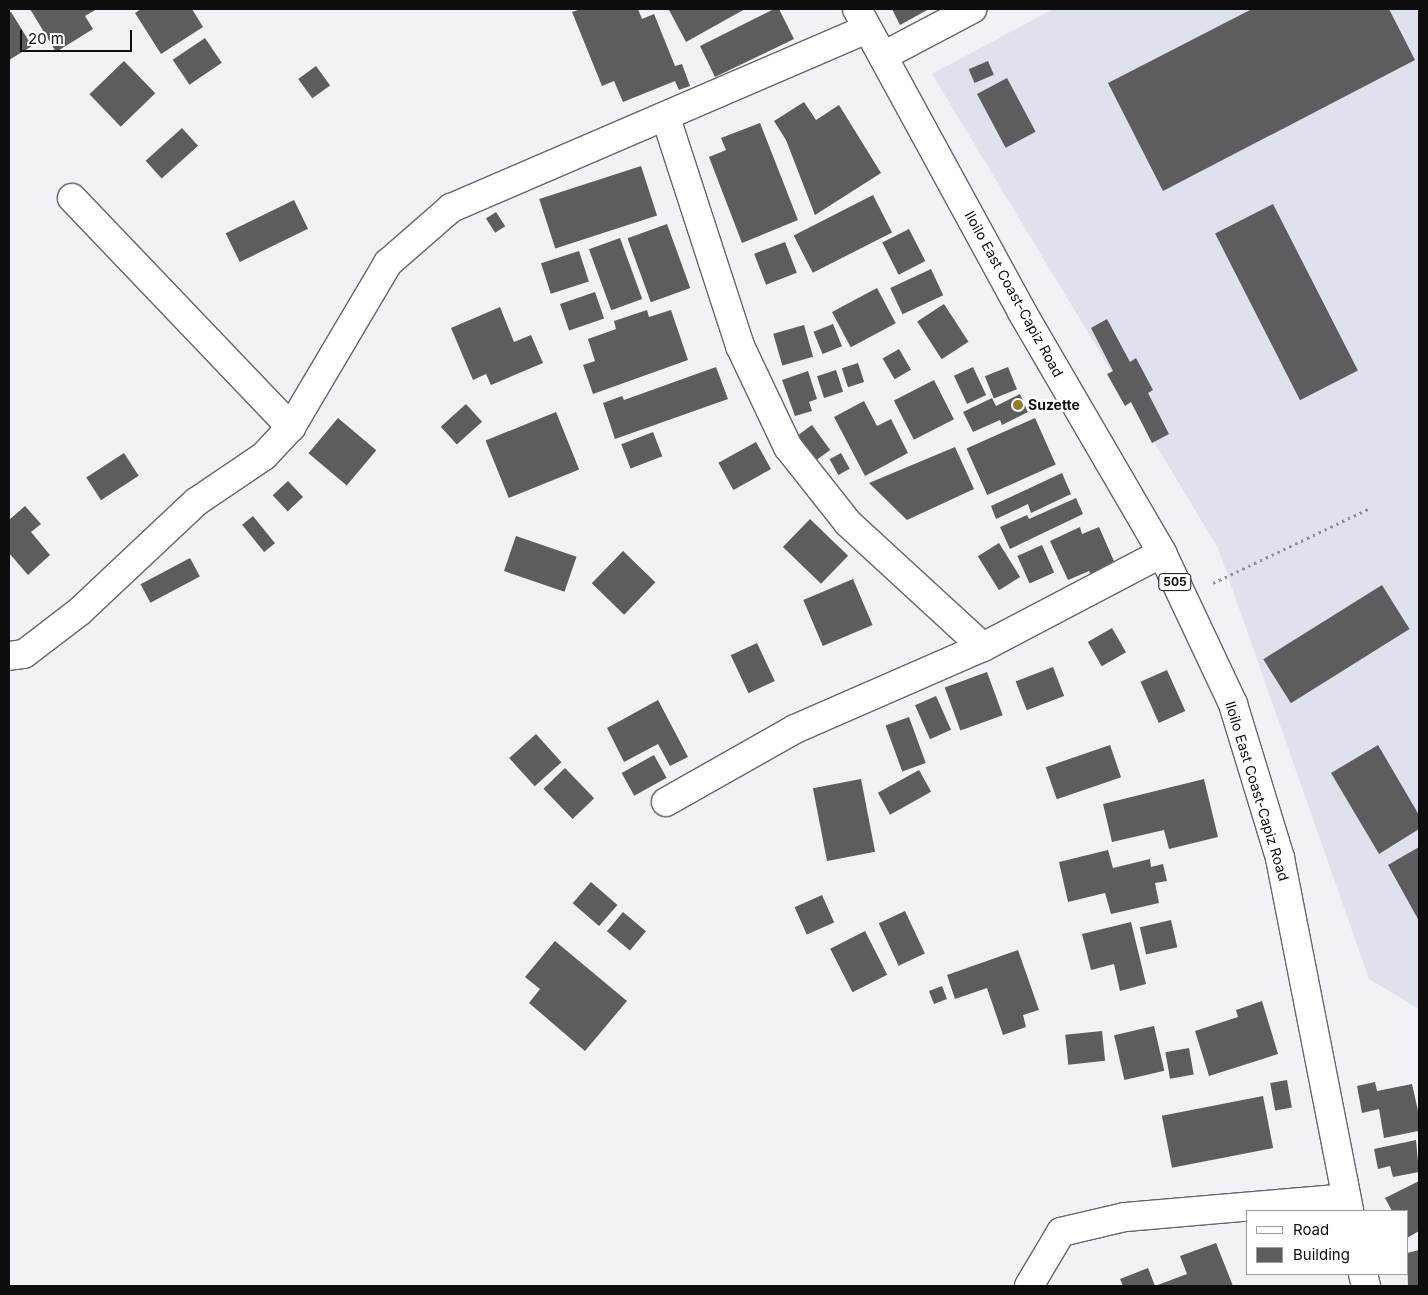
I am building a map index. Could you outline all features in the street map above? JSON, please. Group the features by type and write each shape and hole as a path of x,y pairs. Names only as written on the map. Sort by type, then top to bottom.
{"street":[{"path":"883,56 972,9"},
{"path":"9,656 24,654 80,611 196,502 264,456 291,427 388,263 451,208 666,118 862,19"},
{"name":"Iloilo East Coast-Capiz Road","path":"862,19 1022,312 1162,553 1233,704 1280,858 1347,1204"},
{"path":"666,118 740,346 788,447 848,523 983,647"},
{"path":"72,198 291,427"},
{"path":"666,802 795,729 983,647 1162,553"},
{"path":"1029,1286 1061,1232 1125,1217 1347,1204"}],"path":[{"path":"1182,597 1368,509"}],"shaded area":[{"path":"1053,9 1419,9 1419,1009 1369,979 1218,548 932,74"}],"building":[{"path":"30,9 97,9 85,16 93,29 56,52"},
{"path":"141,9 192,9 203,27 161,54 135,13"},
{"path":"581,9 638,9 642,19 654,14 675,66 682,64 690,86 679,90 675,81 623,102 614,81 602,86 572,12"},
{"path":"745,9 686,42 669,10"},
{"path":"774,9 779,9 794,39 715,77 700,46"},
{"path":"892,9 929,9 900,25"},
{"path":"1252,9 1389,9 1415,60 1163,191 1108,83"},
{"path":"11,12 32,46 9,60 9,13"},
{"path":"205,38 222,63 189,85 173,60"},
{"path":"124,61 155,93 121,127 89,94"},
{"path":"988,61 994,75 975,83 969,69"},
{"path":"316,66 330,85 312,98 298,79"},
{"path":"1007,78 1036,132 1006,148 977,94"},
{"path":"804,102 816,120 839,105 881,173 815,215 786,140 774,121"},
{"path":"760,123 798,220 742,243 709,157 726,150 721,138"},
{"path":"182,128 198,146 162,179 146,161"},
{"path":"641,166 657,215 555,249 539,199"},
{"path":"873,195 892,232 813,273 794,235"},
{"path":"294,200 308,229 240,262 226,233"},
{"path":"1273,204 1358,371 1300,400 1215,234"},
{"path":"496,212 505,226 495,233 486,219"},
{"path":"667,224 690,288 651,302 628,238"},
{"path":"909,229 925,261 899,275 882,243"},
{"path":"620,238 642,299 611,310 589,249"},
{"path":"785,242 797,273 766,285 754,254"},
{"path":"579,251 589,281 551,294 541,263"},
{"path":"931,269 943,295 902,314 890,288"},
{"path":"877,288 896,323 851,347 832,312"},
{"path":"595,292 604,318 569,331 560,304"},
{"path":"944,304 969,342 942,359 917,321"},
{"path":"500,307 514,342 531,335 543,363 491,385 486,374 473,380 451,328"},
{"path":"647,310 649,317 671,310 688,360 593,394 583,365 595,361 588,339 616,329 614,321"},
{"path":"1107,319 1130,362 1136,358 1153,390 1148,393 1169,434 1152,443 1131,402 1125,406 1107,374 1113,371 1091,328"},
{"path":"833,324 842,346 823,354 814,332"},
{"path":"804,325 813,357 782,366 773,334"},
{"path":"899,349 911,370 895,379 883,358"},
{"path":"858,363 864,382 848,387 842,368"},
{"path":"716,367 728,399 615,439 603,403 622,396 624,400"},
{"path":"973,367 986,395 967,404 954,376"},
{"path":"1008,367 1017,389 994,399 985,376"},
{"path":"836,370 843,392 824,398 817,376"},
{"path":"808,371 817,399 809,402 812,411 795,416 782,380"},
{"path":"934,380 954,419 914,440 894,400"},
{"path":"1020,394 1028,412 1002,425 1000,420 973,432 963,412 992,398 996,406"},
{"path":"864,401 877,426 891,419 908,453 865,476 834,417"},
{"path":"466,404 482,422 457,445 441,427"},
{"path":"556,412 579,469 509,498 486,440"},
{"path":"338,418 376,450 347,485 308,453"},
{"path":"1035,418 1056,465 987,495 966,449"},
{"path":"812,425 830,450 814,462 796,437"},
{"path":"653,432 662,456 631,468 621,444"},
{"path":"756,442 771,469 733,490 718,463"},
{"path":"955,447 974,489 907,520 869,483"},
{"path":"124,453 139,476 101,500 86,478"},
{"path":"841,453 850,469 838,475 830,459"},
{"path":"1062,473 1071,494 1031,513 1028,504 996,519 991,506"},
{"path":"288,481 303,497 288,511 273,495"},
{"path":"1076,498 1083,514 1010,549 1000,527 1027,515 1029,519"},
{"path":"25,506 41,524 31,532 50,555 28,575 9,553 9,520"},
{"path":"253,516 275,543 264,552 242,525"},
{"path":"810,519 848,556 821,584 783,547"},
{"path":"1080,527 1082,534 1099,527 1117,568 1093,580 1089,571 1068,580 1050,541"},
{"path":"516,536 577,557 564,592 504,571"},
{"path":"999,543 1020,577 999,590 978,556"},
{"path":"1042,545 1054,572 1030,583 1017,556"},
{"path":"623,551 655,582 624,615 592,583"},
{"path":"190,558 200,577 150,603 141,584"},
{"path":"853,579 873,625 823,646 803,600"},
{"path":"1382,585 1410,629 1291,703 1263,659"},
{"path":"1112,628 1126,652 1102,666 1088,642"},
{"path":"757,643 775,681 748,693 731,655"},
{"path":"1053,667 1064,696 1027,710 1016,681"},
{"path":"1167,670 1185,711 1159,723 1141,682"},
{"path":"987,672 1003,715 960,731 945,687"},
{"path":"936,696 951,730 930,739 915,705"},
{"path":"658,700 688,757 670,766 658,744 624,762 607,728"},
{"path":"909,717 926,763 902,772 886,726"},
{"path":"536,734 561,762 535,786 509,758"},
{"path":"1110,745 1121,777 1057,799 1046,767"},
{"path":"1378,745 1419,815 1419,829 1379,854 1331,773"},
{"path":"654,755 667,778 634,796 622,773"},
{"path":"565,768 594,798 573,819 543,789"},
{"path":"919,770 931,792 890,815 878,793"},
{"path":"861,779 875,852 827,861 813,788"},
{"path":"1204,779 1218,837 1169,849 1164,830 1112,842 1103,804"},
{"path":"1419,847 1419,921 1388,865"},
{"path":"1108,850 1113,868 1150,859 1151,867 1163,864 1167,881 1155,883 1159,903 1111,914 1105,893 1068,902 1059,862"},
{"path":"591,882 617,905 599,926 573,903"},
{"path":"822,895 834,922 807,935 795,907"},
{"path":"905,911 925,954 899,966 879,923"},
{"path":"623,912 646,931 630,950 607,931"},
{"path":"1171,920 1177,947 1146,954 1140,927"},
{"path":"1131,922 1146,984 1120,991 1114,964 1091,970 1082,934"},
{"path":"865,931 887,975 852,992 830,949"},
{"path":"555,941 627,1001 585,1051 529,1003 540,989 525,977"},
{"path":"1018,950 1039,1010 1023,1015 1026,1027 1003,1035 987,988 955,999 947,975"},
{"path":"942,986 947,999 934,1004 929,991"},
{"path":"1262,1001 1278,1054 1209,1076 1195,1031 1238,1017 1236,1010"},
{"path":"1154,1026 1164,1071 1124,1080 1114,1035"},
{"path":"1102,1031 1105,1061 1068,1065 1065,1035"},
{"path":"1189,1048 1194,1075 1170,1079 1165,1052"},
{"path":"1287,1080 1292,1108 1275,1111 1270,1083"},
{"path":"1375,1082 1377,1091 1412,1084 1419,1115 1419,1135 1418,1131 1384,1138 1379,1109 1362,1113 1357,1086"},
{"path":"1263,1096 1273,1148 1172,1168 1162,1116"},
{"path":"1416,1140 1419,1172 1393,1177 1390,1166 1378,1169 1374,1149"},
{"path":"1419,1181 1419,1231 1408,1237 1408,1210 1391,1210 1385,1198"},
{"path":"1216,1243 1233,1286 1155,1286 1187,1274 1180,1256"},
{"path":"1419,1250 1419,1286 1408,1286 1408,1253"},
{"path":"1148,1268 1155,1286 1123,1286 1120,1279"}],"place":[{"name":"Suzette","path":"1018,405"}]}
